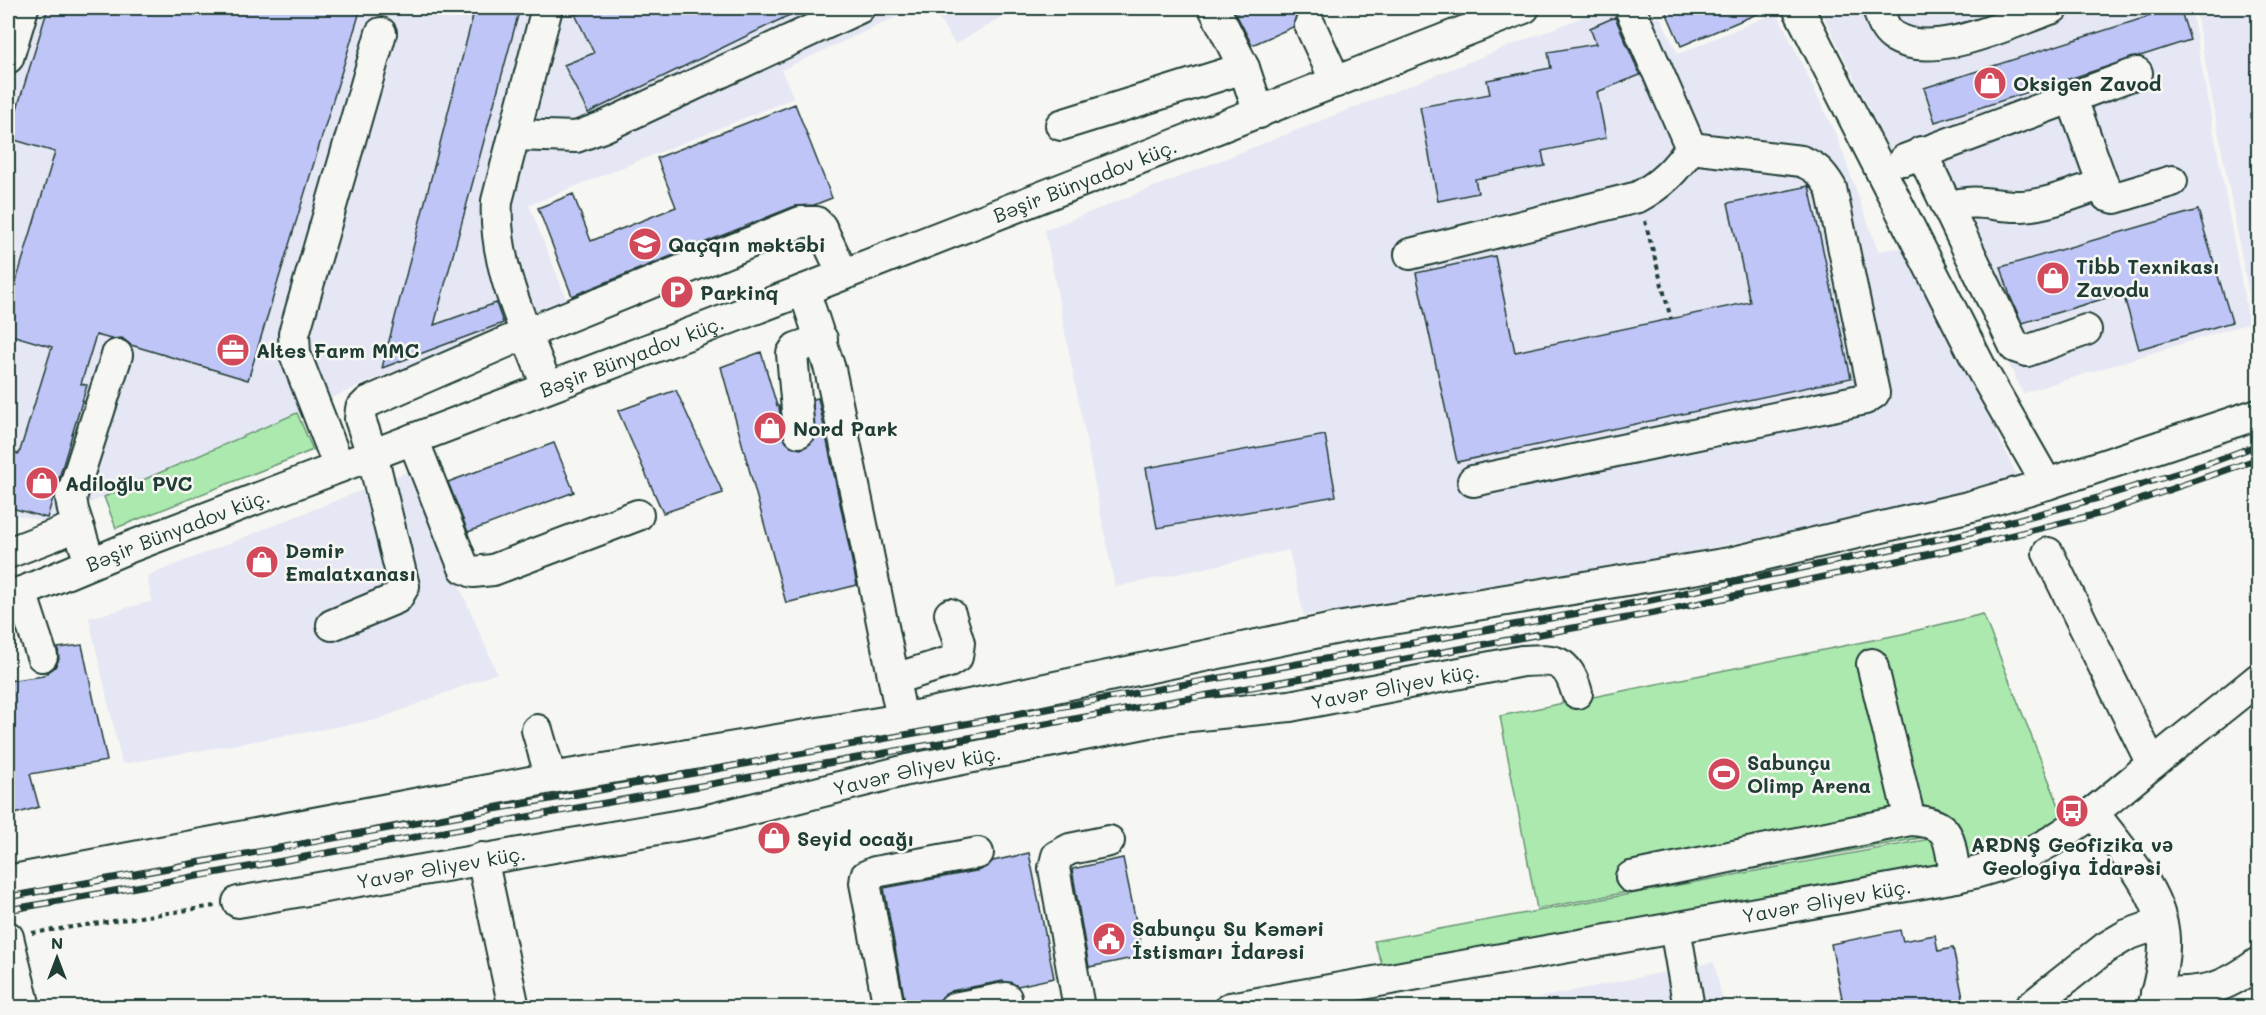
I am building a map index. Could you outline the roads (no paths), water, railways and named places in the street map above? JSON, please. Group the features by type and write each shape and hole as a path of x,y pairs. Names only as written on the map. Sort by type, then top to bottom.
{"street":[{"path":"8,58 23,8"},
{"path":"547,8 497,201 495,227 500,259 547,387"},
{"path":"514,135 576,137 603,128 859,8"},
{"path":"1214,8 1244,68 1259,113"},
{"path":"1630,8 1691,148"},
{"path":"1798,8 1982,370 2047,484"},
{"path":"1878,8 1883,25 1892,35 1929,45 1952,42 2053,8"},
{"name":"Bəşir Bünyadov küç.","path":"14,595 90,563 1259,113 1514,9"},
{"path":"1310,25 1336,82"},
{"path":"339,467 295,354 294,334 381,33"},
{"path":"1061,125 1244,68"},
{"path":"1882,170 1921,152 2072,99 2138,73"},
{"path":"2072,99 2110,199 2172,181"},
{"path":"1410,254 1638,197 1658,187 1672,174 1691,148"},
{"path":"1473,481 1865,399 1874,393 1831,188 1823,174 1815,167 1800,161 1691,148"},
{"path":"1921,152 2015,347 2027,351 2086,330"},
{"path":"1948,207 1976,201 2019,207 2034,205 2103,184"},
{"path":"332,626 397,598 404,586 372,454 360,419 361,409 368,402 527,333 810,220 821,227 843,274"},
{"path":"804,290 822,339 902,718"},
{"path":"799,432 792,354 796,348 822,339"},
{"path":"90,563 71,498 117,355"},
{"path":"8,881 552,778 902,718 1343,627 1729,563 1972,506 2047,484 2259,414"},
{"path":"413,439 464,568 472,572 493,570 638,515"},
{"path":"8,553 78,526"},
{"path":"2048,553 2152,764"},
{"path":"14,595 42,656"},
{"path":"894,679 949,663 957,657 959,643 950,614"},
{"name":"Yavər Əliyev küç.","path":"238,902 704,821 907,770 1170,718 1290,706 1522,661 1549,660 1561,664 1572,674 1577,693"},
{"path":"1872,664 1910,820"},
{"name":"Yavər Əliyev küç.","path":"1230,1008 1956,877 2007,864 2041,849 2093,812 2259,679"},
{"path":"537,730 552,778"},
{"path":"2093,812 2142,881 2155,904 2164,940 2155,1000 2205,992 2234,982 2259,963"},
{"path":"1631,877 1910,820 1929,822 1940,826 1945,832 1956,877"},
{"path":"1079,1008 1054,868 1057,856 1070,849 1109,841"},
{"path":"890,1008 865,884 866,876 875,872 978,853"},
{"path":"482,858 514,1008"},
{"path":"2029,1008 2105,948 2127,935 2161,923"},
{"path":"1675,928 1689,1008"},
{"path":"8,937 25,1008"},
{"path":"954,1008 1006,998"}],"railway":[{"path":"8,897 1651,600 1967,533 2098,498 2207,464 2258,445"},
{"path":"8,910 1654,613 1972,545 2102,513 2258,459"}],"place":[{"name":"Oksigen Zavod","path":"1990,83"},
{"name":"Qaçqın məktəbi","path":"645,244"},
{"name":"Tibb Texnikası Zavodu","path":"2053,278"},
{"name":"Parkinq","path":"677,292"},
{"name":"Altes Farm MMC","path":"233,350"},
{"name":"Nord Park","path":"770,428"},
{"name":"Adiloğlu PVC","path":"42,483"},
{"name":"Dəmir Emalatxanası","path":"262,562"},
{"name":"Sabunçu Olimp Arena","path":"1724,774"},
{"name":"ARDNŞ Geofizika vә Geologiya İdarәsi","path":"2072,811"},
{"name":"Seyid ocağı","path":"774,838"},
{"name":"Sabunçu Su Kəməri İstismarı İdarəsi","path":"1109,939"}]}
